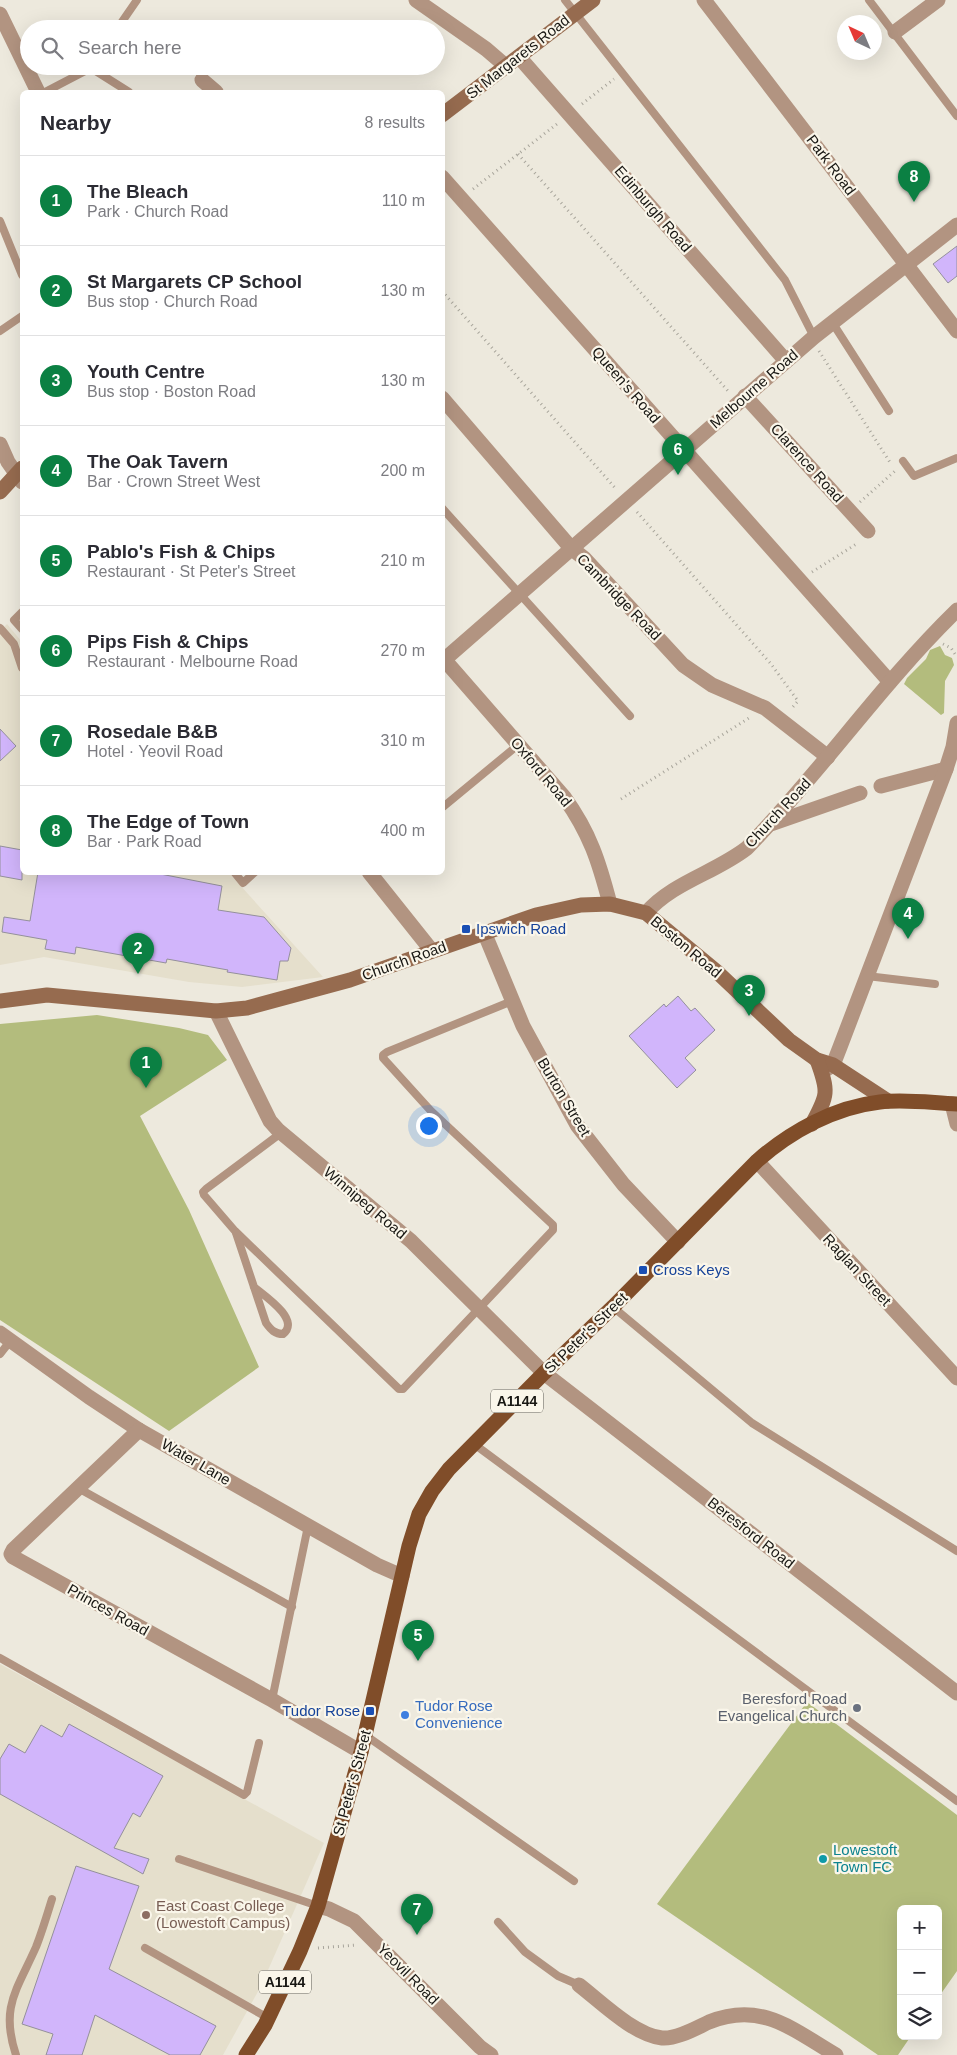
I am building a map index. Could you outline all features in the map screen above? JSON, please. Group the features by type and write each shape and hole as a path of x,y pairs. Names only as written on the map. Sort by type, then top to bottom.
{"main road":[{"name":"St Margarets Road","path":"445,113 593,0"},
{"path":"0,492 20,475"},
{"name":"Church Road","path":"0,1001 47,996 216,1011 247,1008 286,999 350,980 536,914 582,906 610,904 646,914"},
{"name":"Boston Road","path":"646,914 716,971 789,1040 824,1066 888,1101"},
{"path":"812,1124 824,1104 826,1095 824,1066"},
{"name":"St Peter's Street","path":"246,2055 268,2018 300,1951 318,1906 361,1752 409,1546 419,1514 438,1483 544,1373 775,1145 831,1114 888,1101 954,1104"}],"street":[{"path":"416,0 444,20"},
{"name":"Park Road","path":"704,0 957,331"},
{"path":"895,32 938,0"},
{"path":"0,14 20,55"},
{"path":"445,21 506,67"},
{"name":"Edinburgh Road","path":"519,57 786,361"},
{"path":"30,75 37,90"},
{"path":"202,80 214,90"},
{"name":"Queen's Road","path":"445,180 890,682"},
{"name":"Melbourne Road","path":"445,657 813,338 957,225"},
{"name":"Clarence Road","path":"742,399 868,531"},
{"name":"Cambridge Road","path":"445,401 571,548 585,559 683,665 712,684 764,708 828,758"},
{"path":"0,444 20,475"},
{"name":"Church Road","path":"646,914 669,892 731,860 747,848 828,758 925,640 957,610"},
{"name":"Oxford Road","path":"445,659 564,797 582,822 600,866 610,904"},
{"path":"824,1066 867,976 955,747 957,723"},
{"path":"881,786 946,769"},
{"path":"770,824 860,793"},
{"path":"371,875 432,951"},
{"name":"Burton Street","path":"484,932 523,1026 577,1125 624,1185 678,1242"},
{"name":"Winnipeg Road","path":"216,1011 270,1121 281,1133 411,1241 544,1373"},
{"path":"954,1104 957,1124"},
{"name":"Raglan Street","path":"757,1161 957,1378"},
{"name":"Water Lane","path":"5,1337 89,1397 140,1430 377,1565 402,1576"},
{"name":"Beresford Road","path":"544,1373 957,1693"},
{"name":"Princes Road","path":"6,1555 140,1430"},
{"name":"Princes Road","path":"6,1555 272,1700 361,1752"},
{"name":"Yeovil Road","path":"318,1906 354,1921 481,2052"},
{"path":"579,1985 637,2030 650,2035 664,2038 725,2016 751,2014 788,2027 836,2055"}],"lane":[{"path":"124,20 137,0"},
{"path":"565,0 784,280 813,338"},
{"path":"869,0 957,116"},
{"path":"49,90 77,75"},
{"path":"104,75 126,90"},
{"path":"0,221 20,270"},
{"path":"0,331 20,317"},
{"path":"832,322 889,411"},
{"path":"903,461 914,476 957,458"},
{"path":"445,511 630,716"},
{"path":"20,614 14,620 20,628"},
{"path":"0,628 14,644 20,662"},
{"path":"445,805 518,745"},
{"path":"236,875 243,883 252,875"},
{"path":"867,976 935,984"},
{"path":"281,1133 203,1192 204,1195 235,1231 399,1389 403,1389 553,1230 552,1225 431,1111 383,1056 387,1052 512,1001"},
{"path":"235,1231 254,1287 270,1329 276,1334 283,1334 288,1330 288,1319 276,1305 254,1287"},
{"path":"613,1307 752,1423 957,1551"},
{"path":"0,1354 5,1337"},
{"path":"474,1444 957,1801"},
{"path":"78,1488 292,1607"},
{"path":"272,1700 308,1526"},
{"path":"0,1658 244,1795 247,1792 259,1743"},
{"path":"365,1735 574,1880"},
{"path":"179,1859 318,1906"},
{"path":"16,2055 8,2038 6,2009 36,1947 52,1899"},
{"path":"498,1922 525,1952 558,1976 579,1985"},
{"path":"145,1948 268,2018"}],"path":[{"path":"461,198 621,73"},
{"path":"518,154 742,399"},
{"path":"813,338 895,471 850,510"},
{"path":"799,580 862,540 868,531"},
{"path":"621,799 764,708"},
{"path":"300,1951 312,1955 316,1948 360,1944 369,1936"}],"shaded area":[{"path":"7,624 20,640 20,875 231,875 323,977 242,987 189,982 44,957 0,965 0,631"},
{"name":"East Coast College (Lowestoft Campus)","path":"0,1664 324,1843 261,1986 223,2055 0,2055"}],"green space":[{"path":"940,646 945,655 952,658 954,665 945,681 944,713 941,715 904,684 907,678 926,659 930,650"},
{"path":"97,1015 179,1028 208,1035 227,1060 140,1116 189,1210 259,1367 169,1431 0,1320 0,1024"},
{"name":"Lowestoft Town FC","path":"807,1702 957,1815 957,1971 942,1992 942,1905 897,1905 897,2040 908,2040 898,2055 878,2055 657,1904"}],"building":[{"path":"957,246 957,276 948,283 933,264"},
{"path":"0,729 16,746 0,761"},
{"path":"0,846 20,850 20,875 22,875 22,880 0,876"},
{"path":"38,875 165,875 222,886 218,910 264,917 291,948 288,961 280,961 277,980 227,972 228,970 167,959 166,963 76,947 75,954 45,949 47,940 2,932 4,917 30,921"},
{"path":"678,996 691,1011 695,1008 715,1030 685,1058 696,1070 677,1088 629,1036 664,1004 666,1007"},
{"path":"69,1724 163,1776 140,1817 133,1813 114,1848 149,1859 143,1874 0,1794 0,1759 9,1744 25,1753 41,1725 62,1737"},
{"path":"76,1866 139,1886 109,1969 216,2026 200,2055 170,2055 95,2015 82,2055 46,2055 53,2034 22,2024"}],"place":[{"name":"The Edge of Town","path":"914,202"},
{"name":"Pips Fish & Chips","path":"678,475"},
{"name":"Ipswich Road","path":"466,929"},
{"name":"The Oak Tavern","path":"908,939"},
{"name":"St Margarets CP School","path":"138,974"},
{"name":"Youth Centre","path":"749,1016"},
{"name":"The Bleach","path":"146,1088"},
{"name":"Cross Keys","path":"643,1270"},
{"name":"Pablo's Fish & Chips","path":"418,1661"},
{"name":"Beresford Road Evangelical Church","path":"857,1708"},
{"name":"Tudor Rose","path":"370,1711"},
{"name":"Tudor Rose Convenience","path":"405,1715"},
{"name":"Lowestoft Town FC","path":"823,1859"},
{"name":"East Coast College (Lowestoft Campus)","path":"146,1915"},
{"name":"Rosedale B&B","path":"417,1935"}]}
